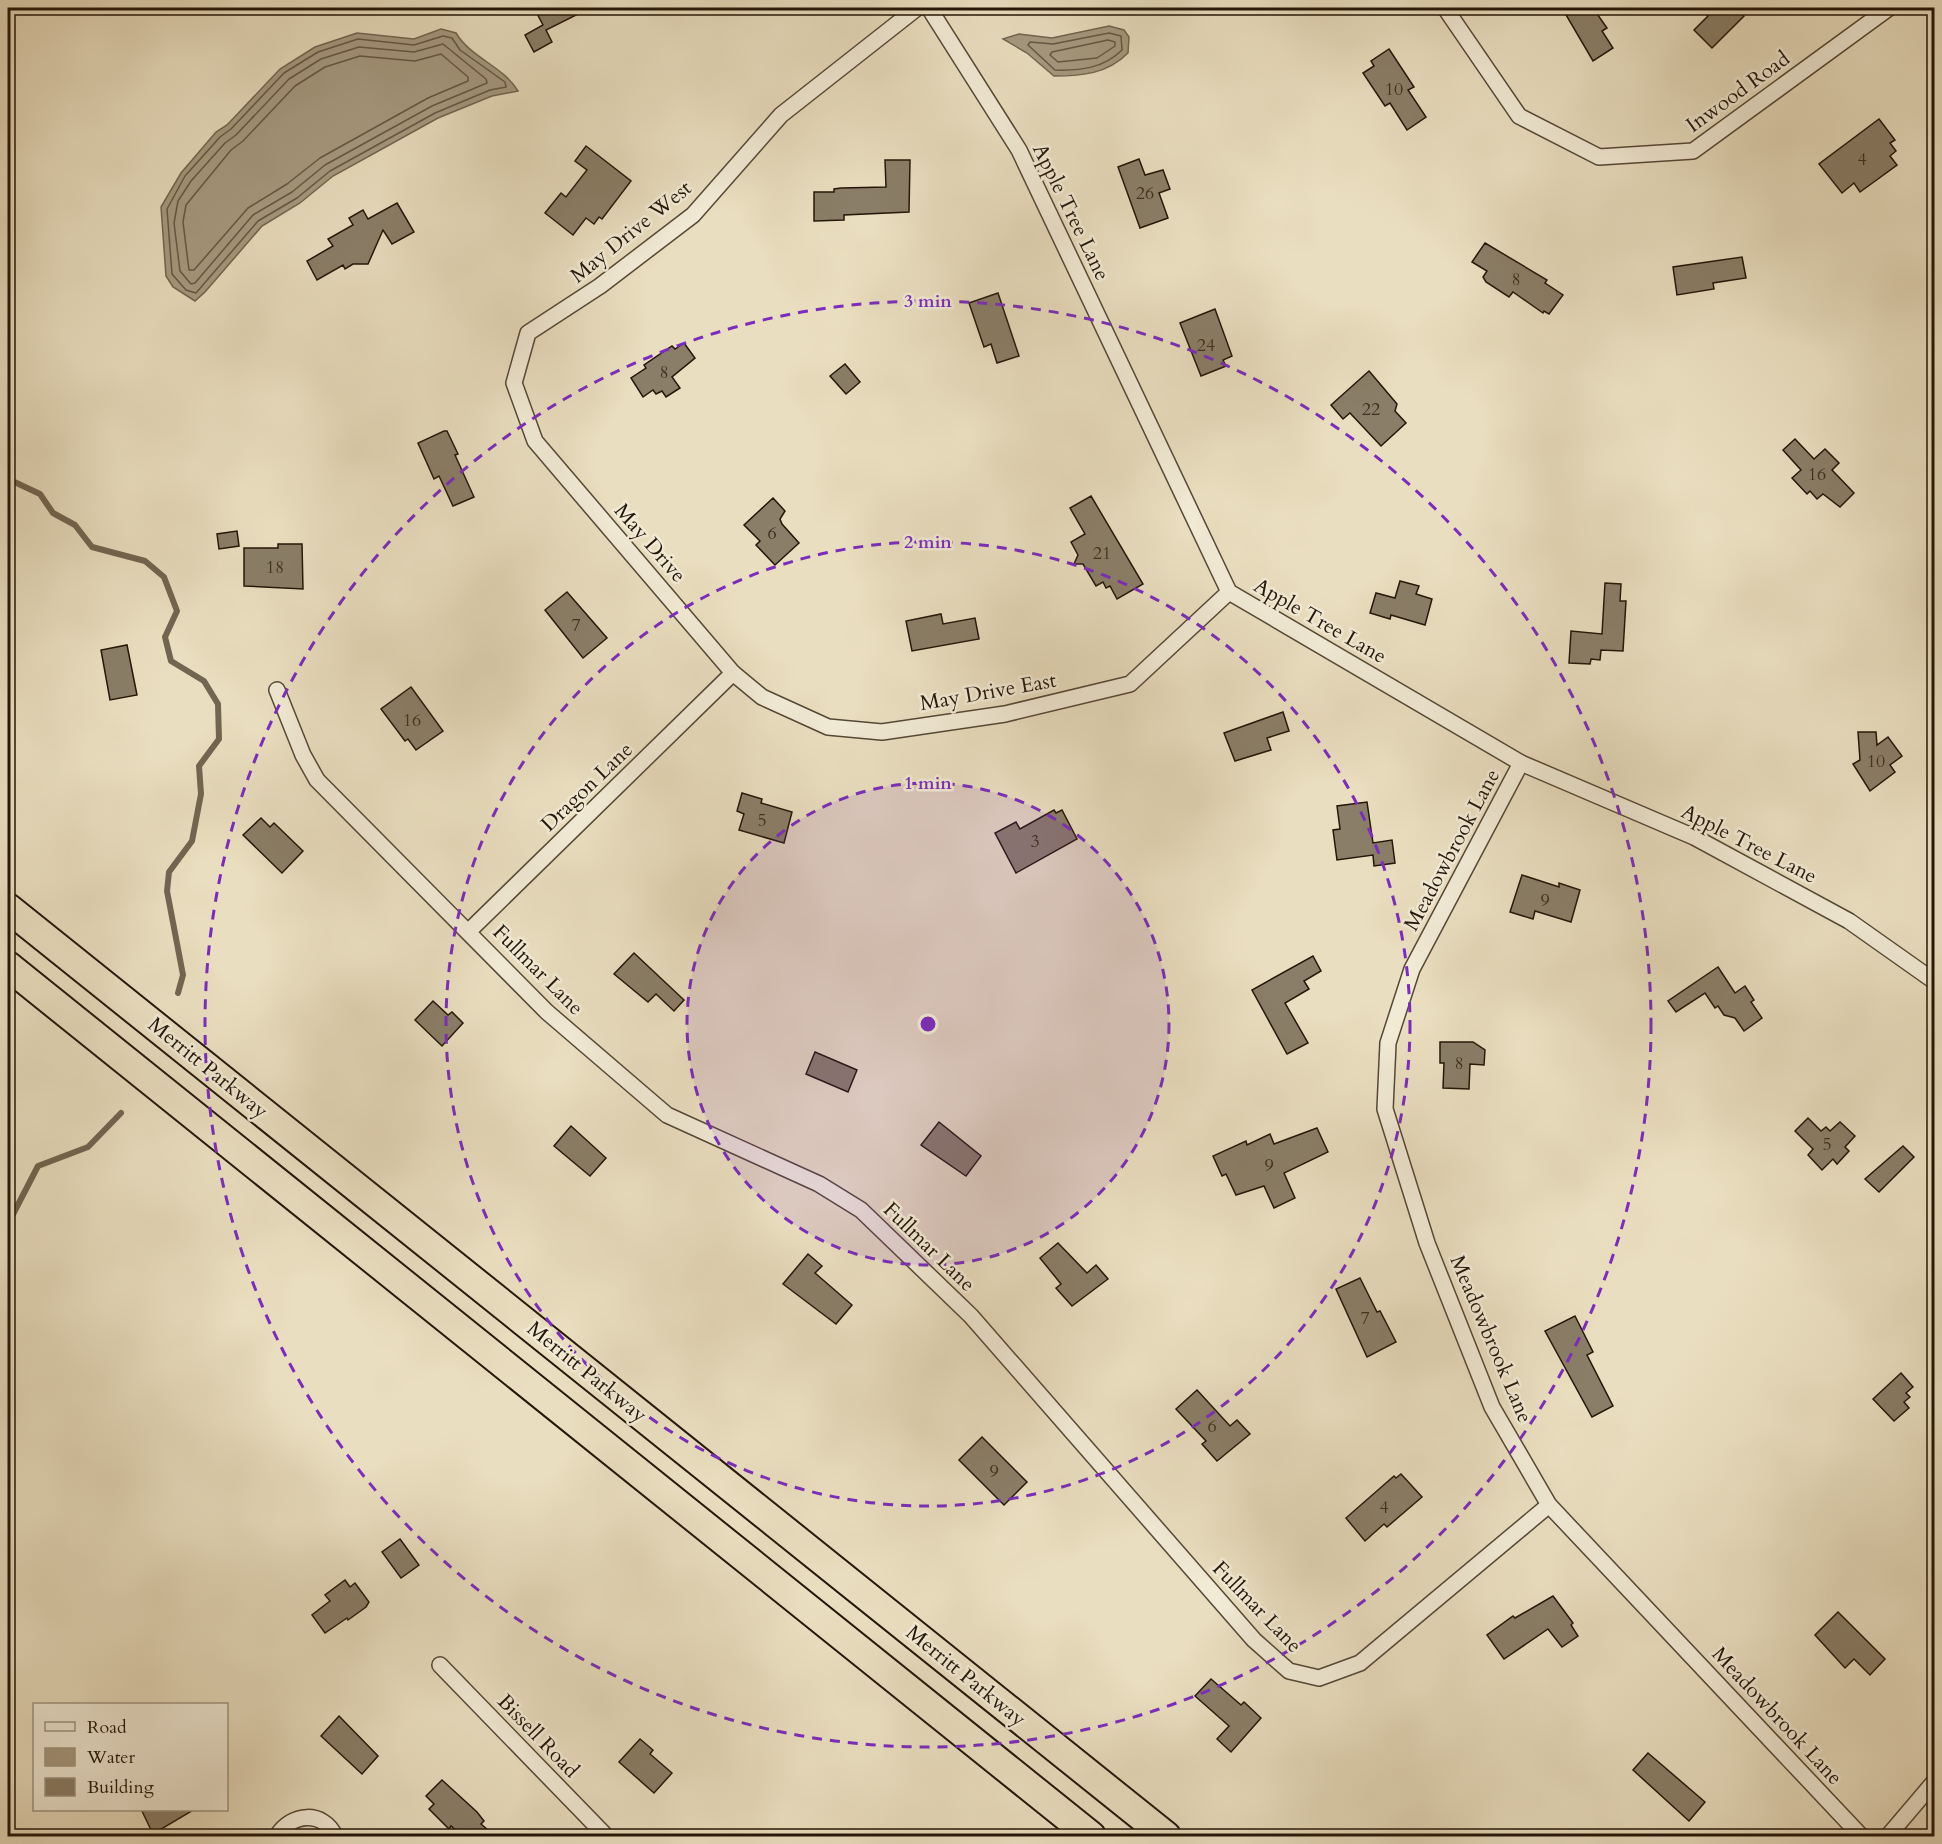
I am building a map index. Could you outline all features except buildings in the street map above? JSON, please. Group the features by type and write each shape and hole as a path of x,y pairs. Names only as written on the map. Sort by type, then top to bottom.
{"highway":[{"name":"Merritt Parkway","path":"8,908 1167,1836"},
{"path":"8,966 1091,1836"}],"street":[{"name":"May Drive West","path":"535,441 514,383 528,333 600,286 693,215 781,115 917,8"},
{"name":"Apple Tree Lane","path":"928,8 1019,150 1229,592 1521,763 1694,837 1849,921 1935,981"},
{"name":"Inwood Road","path":"1445,8 1519,116 1599,157 1693,151 1889,8"},
{"name":"May Drive","path":"535,441 733,673"},
{"name":"May Drive East","path":"733,673 762,698 828,727 882,732 1005,714 1130,684 1229,592"},
{"name":"Dragon Lane","path":"469,931 733,673"},
{"name":"Fullmar Lane","path":"277,690 303,755 317,780 547,1012 667,1115 819,1184 861,1210 971,1316 1254,1640 1288,1671 1319,1678 1360,1663 1549,1505"},
{"name":"Meadowbrook Lane","path":"1521,763 1412,969 1388,1043 1385,1109 1427,1243 1492,1407 1549,1505 1862,1836"},
{"name":"Bissell Road","path":"440,1665 606,1836"},
{"path":"1888,1836 1935,1782"},
{"path":"277,1836 289,1822 306,1817 322,1821 335,1836"}],"water":[{"path":"1109,26 1124,30 1129,37 1128,53 1103,70 1084,74 1054,76 1027,53 1003,39 1019,34 1052,38"},
{"path":"441,29 456,33 470,49 512,82 518,91 492,96 438,118 333,176 300,203 262,226 195,301 173,287 166,276 161,207 181,173 216,132 227,125 280,69 315,47 357,33 414,39"}],"waterway":[{"path":"8,479 40,494 53,513 75,525 92,547 145,561 164,577 177,611 165,637 171,661 204,681 218,704 219,739 199,766 201,794 192,841 169,872 167,891 183,975 178,993"},
{"path":"8,1224 38,1166 88,1147 121,1113"}]}
